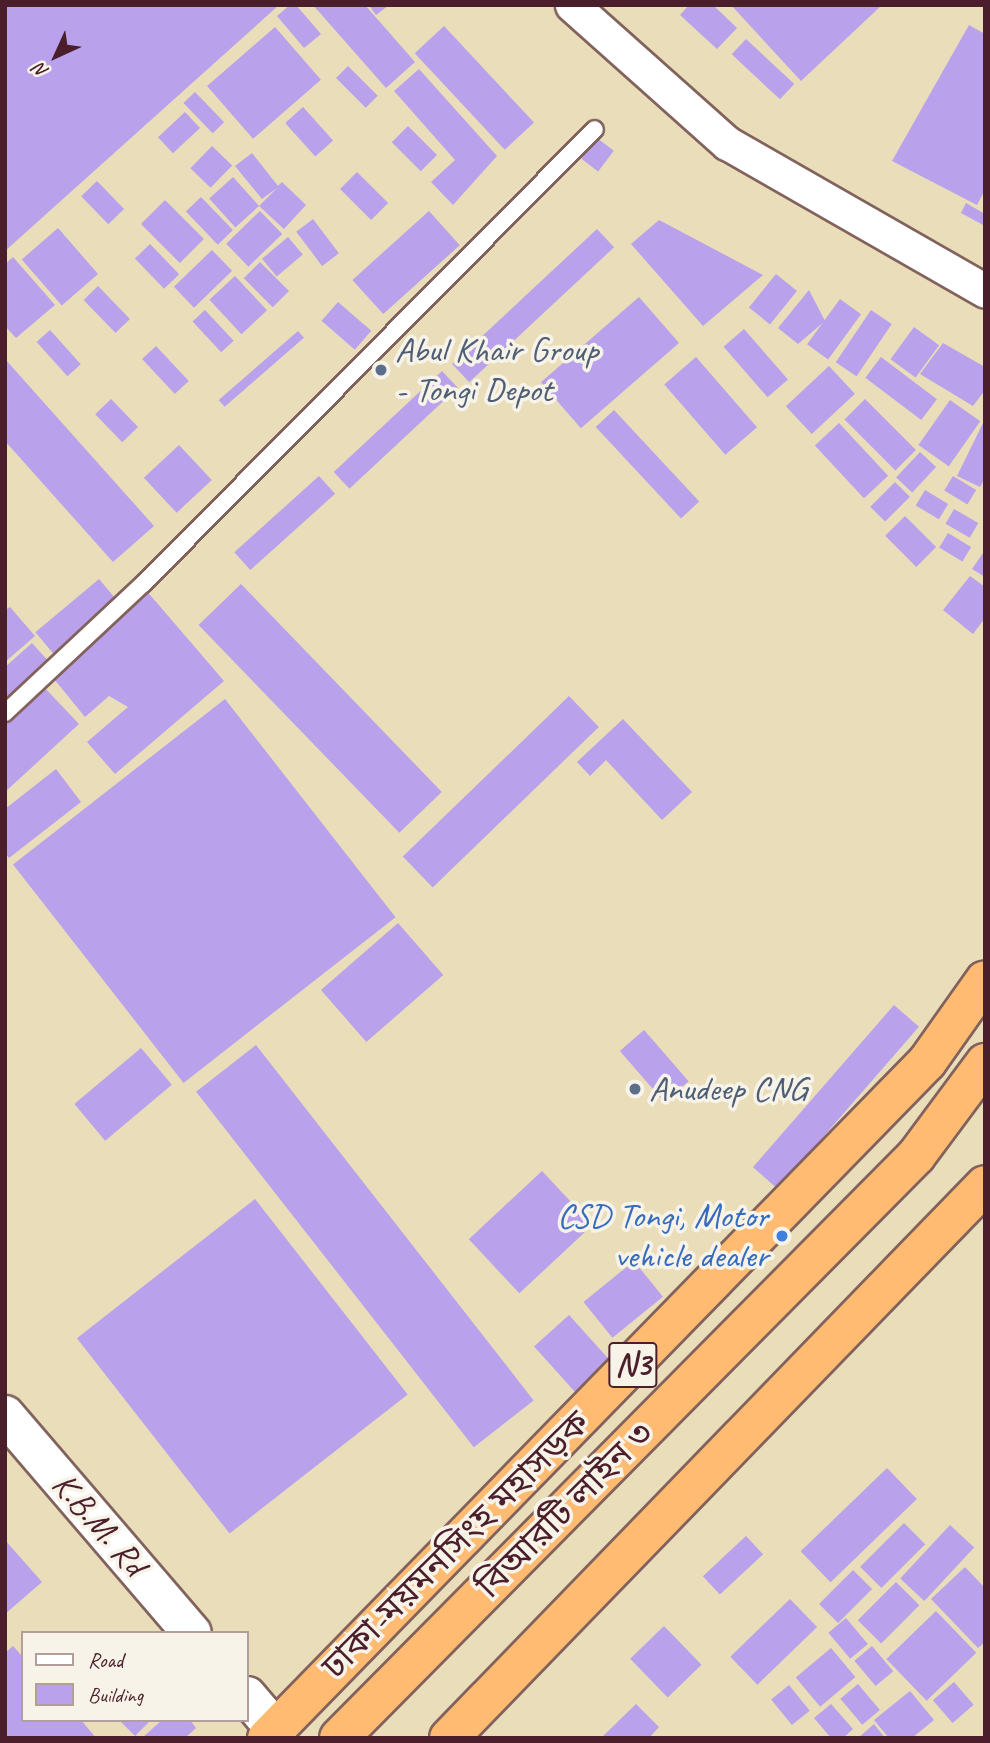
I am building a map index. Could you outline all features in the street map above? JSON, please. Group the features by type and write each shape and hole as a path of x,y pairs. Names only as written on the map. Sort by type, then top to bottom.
{"highway":[{"name":"ঢাকা-ময়মনসিংহ মহাসড়ক","path":"271,1733 927,1062 985,980"},
{"name":"বিআরটি লাইন ৩","path":"340,1738 916,1156 985,1063"},
{"path":"449,1738 985,1185"}],"street":[{"path":"572,5 727,143 985,291"},
{"name":"K.B.M. Rd","path":"5,1415 190,1631"},
{"path":"248,1698 271,1733"}],"lane":[{"path":"5,713 143,584 595,129"}],"building":[{"path":"5,5 279,5 5,251"},
{"path":"290,5 296,5 321,34 304,48 277,16"},
{"path":"313,5 365,5 415,62 386,88"},
{"path":"369,5 389,5 376,15"},
{"path":"689,5 713,5 737,28 717,49 680,15"},
{"path":"731,5 882,5 801,81"},
{"path":"969,25 985,34 985,190 977,205 892,161"},
{"path":"444,26 534,123 505,150 415,53"},
{"path":"275,27 321,80 253,139 207,86"},
{"path":"746,39 794,84 780,99 732,54"},
{"path":"348,66 378,96 366,108 336,78"},
{"path":"419,69 497,156 453,205 431,182 455,160 394,91"},
{"path":"195,92 224,122 213,133 183,103"},
{"path":"303,107 333,140 315,157 285,123"},
{"path":"185,112 200,128 173,153 158,137"},
{"path":"408,126 437,155 421,171 392,142"},
{"path":"597,138 614,151 598,171 581,159"},
{"path":"212,146 232,165 211,188 190,168"},
{"path":"252,153 278,186 282,182 306,205 284,229 259,206 277,188 262,199 235,166"},
{"path":"357,172 388,203 371,220 340,189"},
{"path":"233,177 259,206 235,227 209,198"},
{"path":"97,181 124,209 108,224 81,196"},
{"path":"201,197 233,230 218,245 186,212"},
{"path":"165,200 204,239 180,263 141,224"},
{"path":"966,203 985,214 985,226 961,213"},
{"path":"260,211 282,234 248,267 226,244"},
{"path":"429,211 460,245 383,314 352,280"},
{"path":"313,219 339,253 322,266 296,232"},
{"path":"659,220 763,275 703,326 631,244"},
{"path":"58,228 98,274 62,306 22,259"},
{"path":"597,229 614,247 469,382 452,364"},
{"path":"288,237 303,255 277,276 262,259"},
{"path":"150,244 179,274 164,289 135,259"},
{"path":"212,250 232,271 194,308 174,287"},
{"path":"13,257 55,305 16,338 5,326 5,264"},
{"path":"260,262 289,291 273,307 244,278"},
{"path":"776,274 797,291 770,324 749,307"},
{"path":"235,276 267,310 241,334 209,300"},
{"path":"98,286 130,319 116,333 84,300"},
{"path":"809,290 825,321 798,344 778,328"},
{"path":"639,297 679,343 581,428 541,382"},
{"path":"840,299 861,314 828,360 807,344"},
{"path":"338,302 371,331 355,350 322,321"},
{"path":"205,310 234,341 221,352 193,322"},
{"path":"871,310 892,324 856,376 836,362"},
{"path":"914,327 939,345 916,378 890,359"},
{"path":"744,329 788,380 768,397 724,347"},
{"path":"50,330 81,364 67,376 37,342"},
{"path":"298,331 304,338 225,407 219,400"},
{"path":"943,343 985,367 985,390 973,406 920,374"},
{"path":"156,346 189,381 175,394 142,359"},
{"path":"696,357 757,427 725,455 664,385"},
{"path":"881,357 937,399 921,420 865,378"},
{"path":"5,359 154,526 113,562 5,441"},
{"path":"829,366 855,394 812,434 786,406"},
{"path":"442,371 458,388 349,489 334,472"},
{"path":"111,399 138,427 122,442 95,414"},
{"path":"865,399 916,450 895,470 844,420"},
{"path":"950,400 980,421 949,466 918,445"},
{"path":"614,410 699,501 681,518 596,427"},
{"path":"985,419 985,478 980,487 957,476"},
{"path":"839,423 888,476 864,498 815,446"},
{"path":"179,445 212,480 177,513 144,478"},
{"path":"920,452 936,467 912,493 896,478"},
{"path":"319,476 335,494 250,570 234,552"},
{"path":"953,476 976,490 967,504 944,491"},
{"path":"895,482 910,497 885,522 870,507"},
{"path":"925,490 948,504 939,519 916,505"},
{"path":"954,509 978,523 970,538 946,524"},
{"path":"905,516 936,547 916,567 885,536"},
{"path":"948,533 971,547 962,561 939,548"},
{"path":"983,553 985,555 985,577 972,569"},
{"path":"970,576 985,587 985,618 973,634 943,610"},
{"path":"99,579 119,603 55,656 35,632"},
{"path":"241,584 442,792 399,833 199,625"},
{"path":"145,589 224,681 115,774 87,742 128,707 109,696 85,717 54,679"},
{"path":"10,607 35,636 5,662 5,610"},
{"path":"32,643 51,664 5,705 5,667"},
{"path":"42,685 79,724 5,792 5,719"},
{"path":"569,696 599,727 433,887 403,856"},
{"path":"225,699 396,917 184,1083 13,865"},
{"path":"623,719 692,792 662,820 606,760 590,776 577,762"},
{"path":"56,769 81,802 9,858 5,853 5,809"},
{"path":"398,923 443,975 366,1042 321,990"},
{"path":"894,1005 919,1027 778,1189 753,1167"},
{"path":"644,1030 689,1081 664,1102 620,1051"},
{"path":"256,1045 534,1400 474,1447 196,1092"},
{"path":"141,1048 172,1085 105,1141 74,1104"},
{"path":"542,1171 592,1225 519,1293 469,1239"},
{"path":"255,1199 408,1394 230,1534 77,1338"},
{"path":"634,1261 663,1297 612,1338 583,1302"},
{"path":"569,1315 610,1360 575,1392 534,1346"},
{"path":"887,1468 917,1499 831,1582 801,1551"},
{"path":"904,1523 925,1544 881,1588 860,1567"},
{"path":"950,1525 974,1548 924,1601 900,1578"},
{"path":"746,1536 763,1554 720,1595 703,1576"},
{"path":"5,1540 42,1582 5,1614"},
{"path":"965,1567 985,1588 985,1642 978,1648 931,1599"},
{"path":"853,1570 872,1589 838,1623 819,1604"},
{"path":"896,1582 919,1605 881,1644 858,1620"},
{"path":"790,1599 817,1627 757,1685 730,1657"},
{"path":"936,1611 976,1653 927,1701 886,1659"},
{"path":"846,1618 868,1644 850,1659 828,1633"},
{"path":"664,1626 702,1665 668,1697 630,1659"},
{"path":"13,1646 21,1655 21,1722 83,1722 96,1738 5,1738 5,1653"},
{"path":"872,1646 893,1671 876,1686 854,1661"},
{"path":"831,1648 855,1677 820,1707 796,1678"},
{"path":"954,1682 974,1705 953,1723 933,1700"},
{"path":"858,1684 880,1710 862,1725 840,1699"},
{"path":"789,1685 810,1711 792,1725 771,1699"},
{"path":"910,1691 934,1720 912,1738 889,1738 874,1720"},
{"path":"636,1704 659,1727 649,1738 601,1738"},
{"path":"831,1704 853,1729 843,1738 831,1738 814,1718"},
{"path":"121,1722 149,1722 135,1736"},
{"path":"160,1722 192,1722 196,1728 185,1738 142,1738"},
{"path":"874,1724 885,1738 858,1738"}],"place":[{"name":"Abul Khair Group - Tongi Depot","path":"381,370"},
{"name":"Anudeep CNG","path":"635,1089"},
{"name":"CSD Tongi, Motor vehicle dealer","path":"782,1236"}]}
